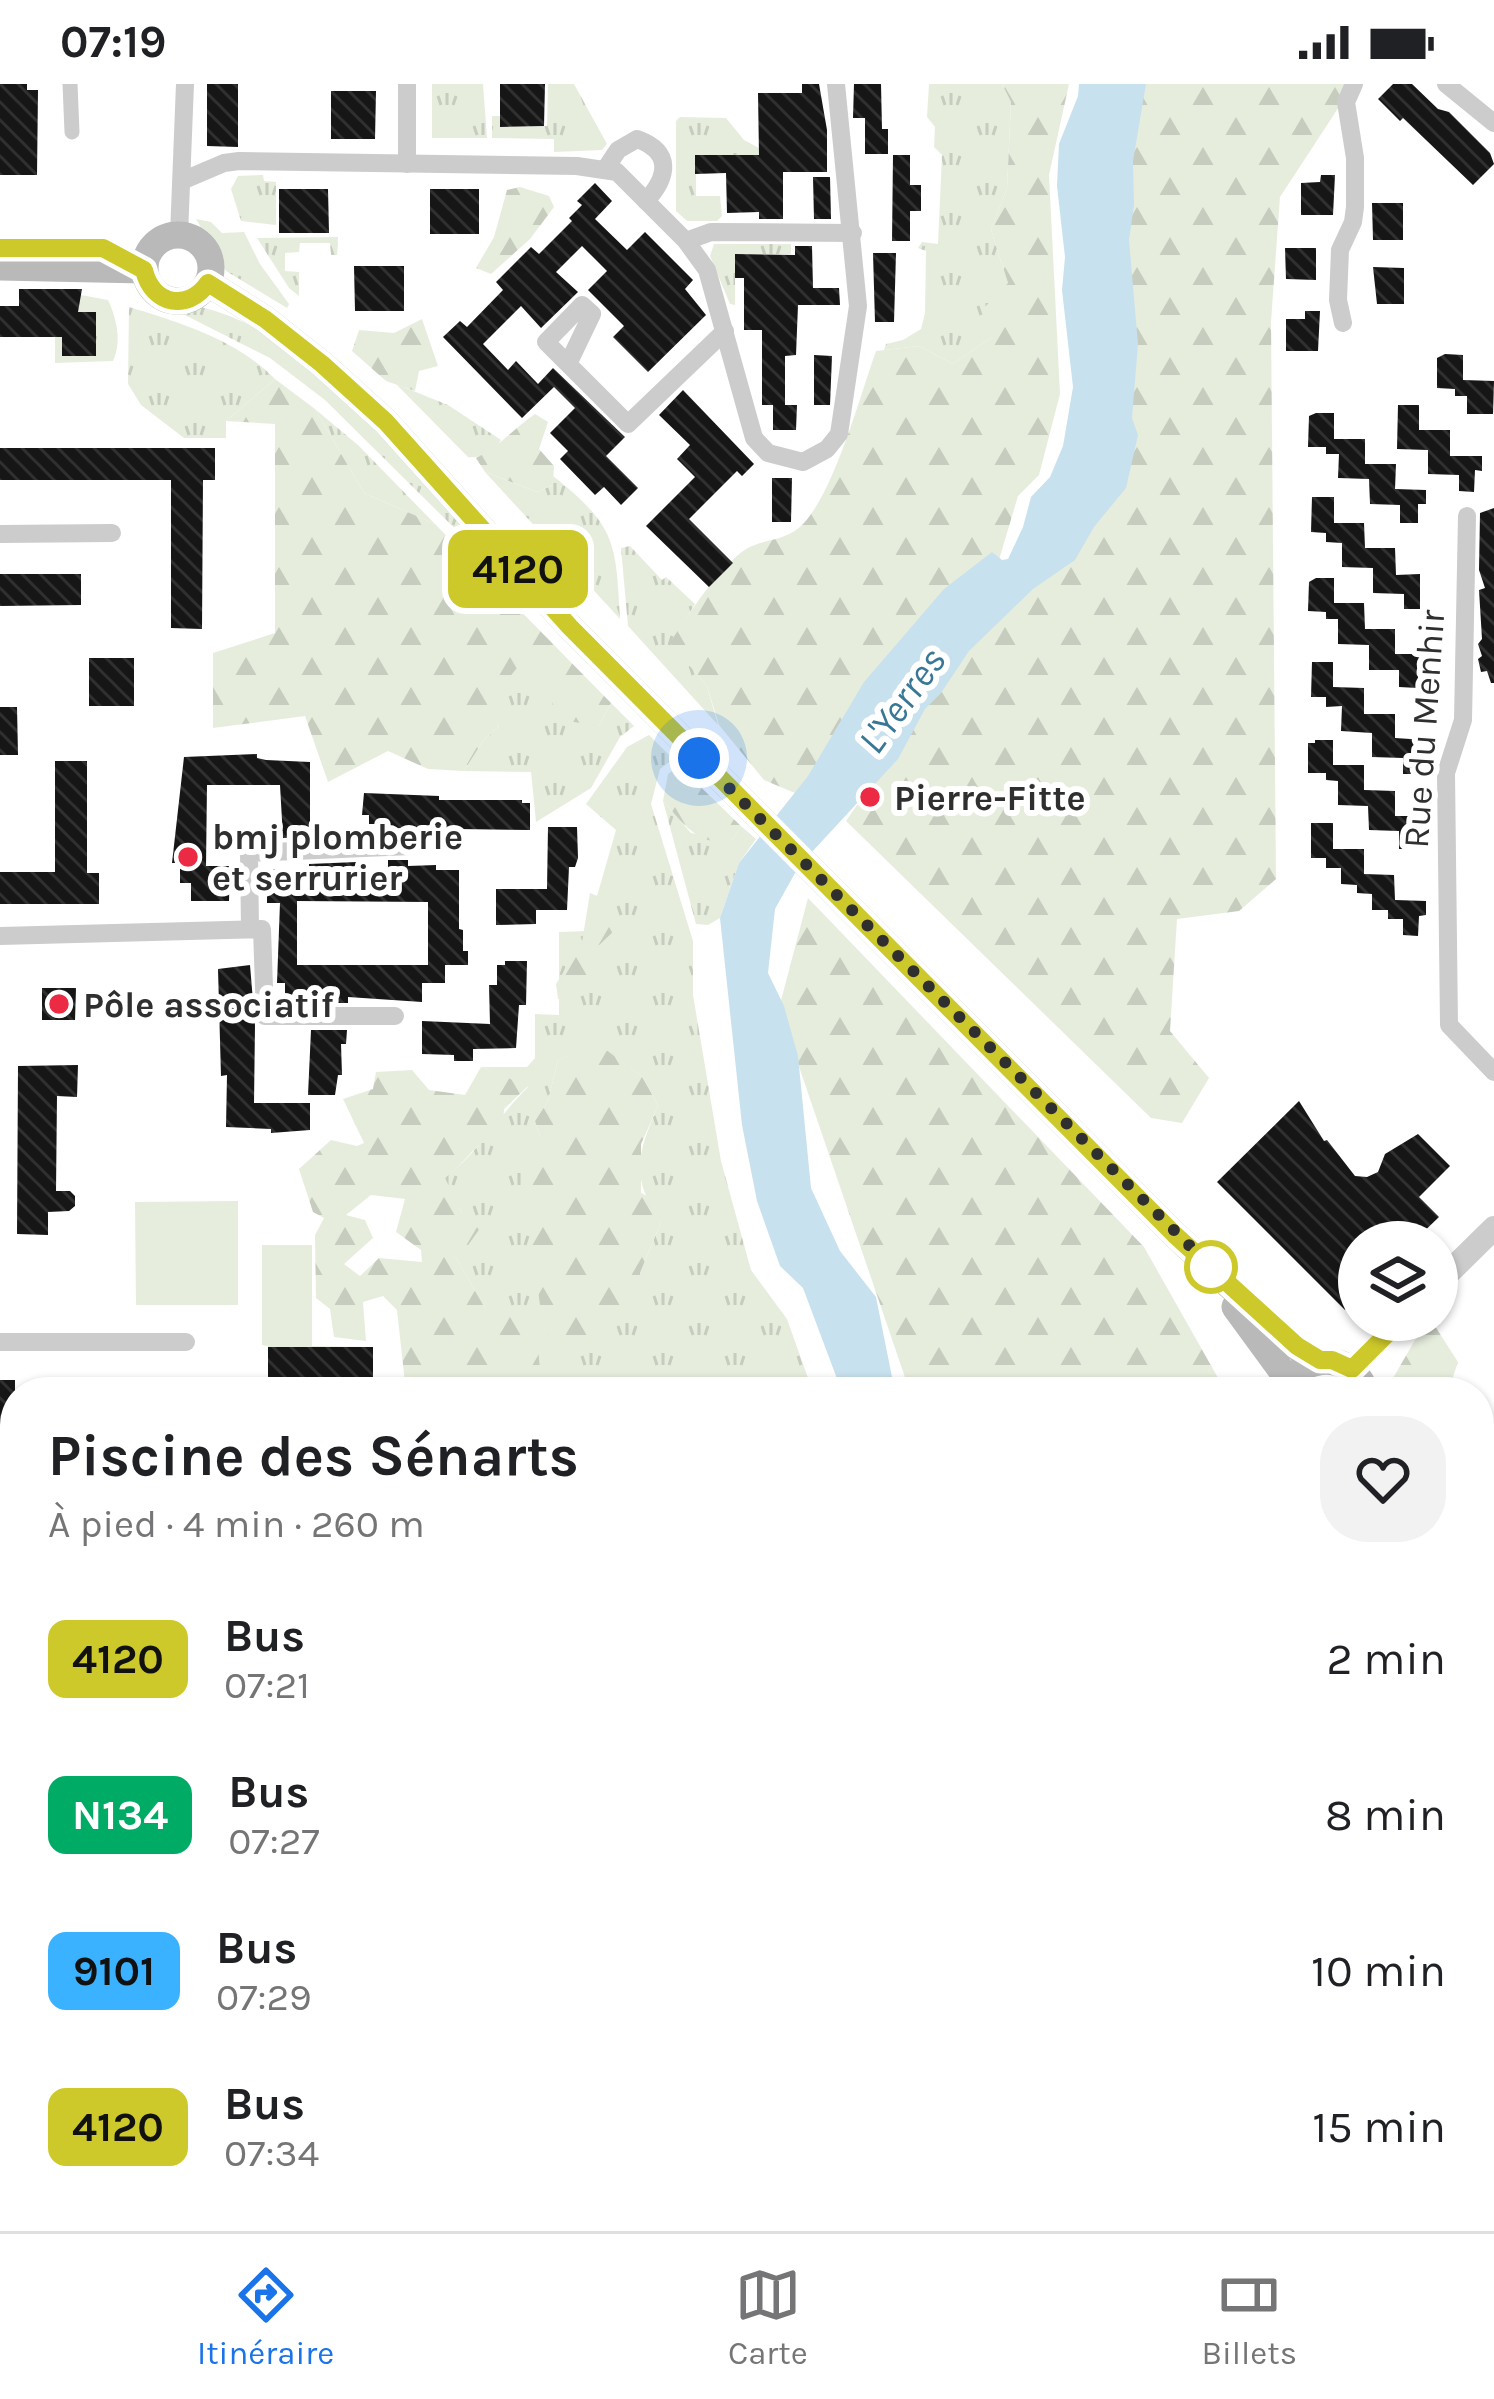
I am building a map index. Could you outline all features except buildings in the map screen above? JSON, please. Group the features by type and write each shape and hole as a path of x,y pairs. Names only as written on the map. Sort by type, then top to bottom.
{"main road":[{"path":"179,235 190,237 207,251 211,272 208,283 193,298 171,302 152,290 144,270 150,249 158,241 179,235"},
{"path":"0,267 144,270"},
{"path":"208,283 265,319 386,422 570,627 1175,1235 1297,1346 1320,1360"},
{"path":"1175,1235 1240,1312 1281,1377"},
{"path":"1296,1377 1308,1364 1332,1360 1354,1377"}],"street":[{"path":"70,84 72,132"},
{"path":"179,235 185,84"},
{"path":"406,84 407,164"},
{"path":"184,180 239,161 607,168 617,172 686,241 707,270 754,438 783,460 802,462 827,449 838,434 859,306 836,84"},
{"path":"1343,323 1338,300 1340,250 1355,207 1355,158 1346,102 1354,84"},
{"path":"1446,84 1494,123"},
{"path":"607,168 618,150 637,139 653,145 664,162 662,184 646,201"},
{"path":"686,241 711,232 853,233"},
{"path":"568,364 628,424 725,331"},
{"name":"Rue du Menhir","path":"1467,516 1463,720 1446,773 1449,1025 1494,1072"},
{"path":"0,534 112,533"},
{"path":"395,1016 265,1016 249,853 411,846"},
{"path":"0,936 256,929"},
{"path":"1458,1263 1494,1228"},
{"path":"1362,1377 1387,1341"},
{"path":"0,1342 186,1342"}],"lane":[{"path":"0,248 103,248 144,270"}],"green space":[{"path":"432,84 483,84 487,138 432,138"},
{"path":"548,84 574,84 607,144 602,150 554,152 554,139 492,138 492,116 500,116 500,127 547,126"},
{"path":"929,84 1002,84 1011,102 1007,188 991,230 1008,283 992,337 953,364 919,346 884,350 886,344 921,329 926,251 918,248 922,242 938,244 942,155 934,147 935,127 927,117"},
{"path":"1002,84 1069,84 1049,175 1060,394 1039,475 1018,496 996,570 802,796 764,780 719,725 707,686 670,643 736,557 790,534 815,508 846,441 876,351 919,346 953,364 992,337 983,309 1008,283 991,230 1007,188 1011,102"},
{"path":"1134,84 1354,84 1280,197 1271,322 1276,879 1239,911 1177,919 1170,1031 1209,1078 1182,1123 1151,1118 846,821 977,630 1073,537"},
{"path":"680,117 726,118 744,140 759,148 827,148 782,155 696,155 696,196 720,196 722,216 717,221 687,221 676,211 676,121"},
{"path":"263,175 264,181 276,182 276,225 241,221 231,189 238,176"},
{"path":"520,187 549,196 554,207 530,239 491,274 476,268 494,237 507,190"},
{"path":"196,219 211,222 222,233 244,232 289,304 287,308 226,271"},
{"path":"338,237 337,255 331,255 330,243 300,243 299,252 285,253 285,271 299,272 299,296 257,238"},
{"path":"714,244 791,244 791,254 735,254 735,305 730,304 710,256"},
{"path":"65,292 108,300 117,330 113,361 55,363 55,334 62,334 62,356 96,313 63,312"},
{"path":"129,307 226,343 275,379 226,421 226,438 184,438 141,405 128,384"},
{"path":"201,307 277,340 311,365 372,424 522,595 325,400 270,358 171,308"},
{"path":"422,319 438,366 419,371 415,391 386,381 352,351 359,330 394,333"},
{"path":"275,379 315,409 364,493 435,524 611,703 599,726 556,719 548,685 521,663 487,705 499,726 464,771 428,769 388,751 328,782 305,716 213,728 213,653 275,633 275,424 226,421"},
{"path":"396,384 448,405 501,440 487,453 468,457"},
{"path":"315,409 359,446 435,524 364,493"},
{"path":"535,414 548,422 539,449 554,466 553,485 537,492 485,472 476,458"},
{"path":"485,472 537,492 553,485 553,476 589,509 614,553 620,619"},
{"path":"630,546 662,580 666,577 695,604 671,643 707,686 718,725 628,626 621,548"},
{"path":"521,662 599,726 611,703 634,726 620,737 591,788 536,822 531,772 464,771 499,726 486,705"},
{"path":"649,735 673,759 660,769 651,804 693,941 693,995 721,1161 751,1270 787,1319 808,1377 536,1377 485,1308 456,1258 445,1253 462,1213 444,1178 528,1087 481,1067 527,1067 535,1058 535,1014 559,1015 559,932 587,931 616,830 586,804 627,747","holes":["598,1045 643,1077 658,1106 640,1166 644,1192 661,1222 640,1273 540,1137 535,1121 548,1101 558,1060"]},
{"path":"679,766 741,826 732,840 701,837 663,801 668,774"},
{"path":"663,801 691,833 732,840 741,826 756,839 739,863 720,918 708,925 696,924"},
{"path":"590,893 610,901 616,929 596,948 606,964 589,980 576,984 570,998 558,999 556,984 582,942"},
{"path":"808,898 1144,1247 1218,1377 905,1377 779,1008"},
{"path":"598,1044 643,1077 658,1106 641,1144 641,1193 657,1201 661,1222 640,1273 639,1310 624,1312 607,1328 588,1336 544,1335 520,1156 540,1137 535,1121 548,1101 558,1060"},
{"path":"481,1067 528,1086 504,1109 503,1132 479,1145 445,1178 462,1213 481,1227 466,1248 446,1252 456,1258 485,1308 514,1311 537,1337 541,1377 404,1377 397,1310 383,1296 363,1302 366,1341 334,1337 330,1309 316,1298 315,1235 324,1218 313,1212 299,1169 331,1140 357,1146 364,1143 343,1099 373,1089 376,1072 412,1070 429,1090 465,1095","holes":["371,1195 405,1199 396,1232 421,1250 422,1262 379,1258 360,1276 344,1264 373,1238 365,1220 346,1215"]},
{"path":"238,1201 238,1305 136,1305 135,1202"},
{"path":"262,1245 312,1245 312,1346 373,1347 373,1377 268,1377 268,1346 262,1345"},
{"path":"1414,1341 1445,1341 1458,1362 1453,1377 1394,1377"}],"water":[{"name":"L'Yerres","path":"1079,84 1146,84 1133,161 1129,240 1138,344 1132,418 1138,435 1126,488 1075,560 1033,589 969,651 925,709 898,759 799,866 775,909 768,973 784,1006 798,1056 811,1188 840,1251 876,1297 892,1377 836,1377 803,1288 780,1266 757,1201 742,1125 720,918 739,863 808,776 864,682 944,589 992,552 1008,559 1031,497 1050,477 1063,446 1073,387 1057,186 1059,144"}],"bus line":[{"name":"4120","path":"0,248 103,248 144,270 152,290 171,302 193,298 208,283 265,319 322,364 386,422 570,627 1175,1235 1297,1346 1320,1360 1352,1369 1380,1341"}],"place":[{"name":"Pierre-Fitte","path":"870,797"},
{"name":"bmj plomberie et serrurier","path":"188,857"},
{"name":"Pôle associatif","path":"59,1004"}],"route":[{"path":"699,758 1211,1267"}]}
